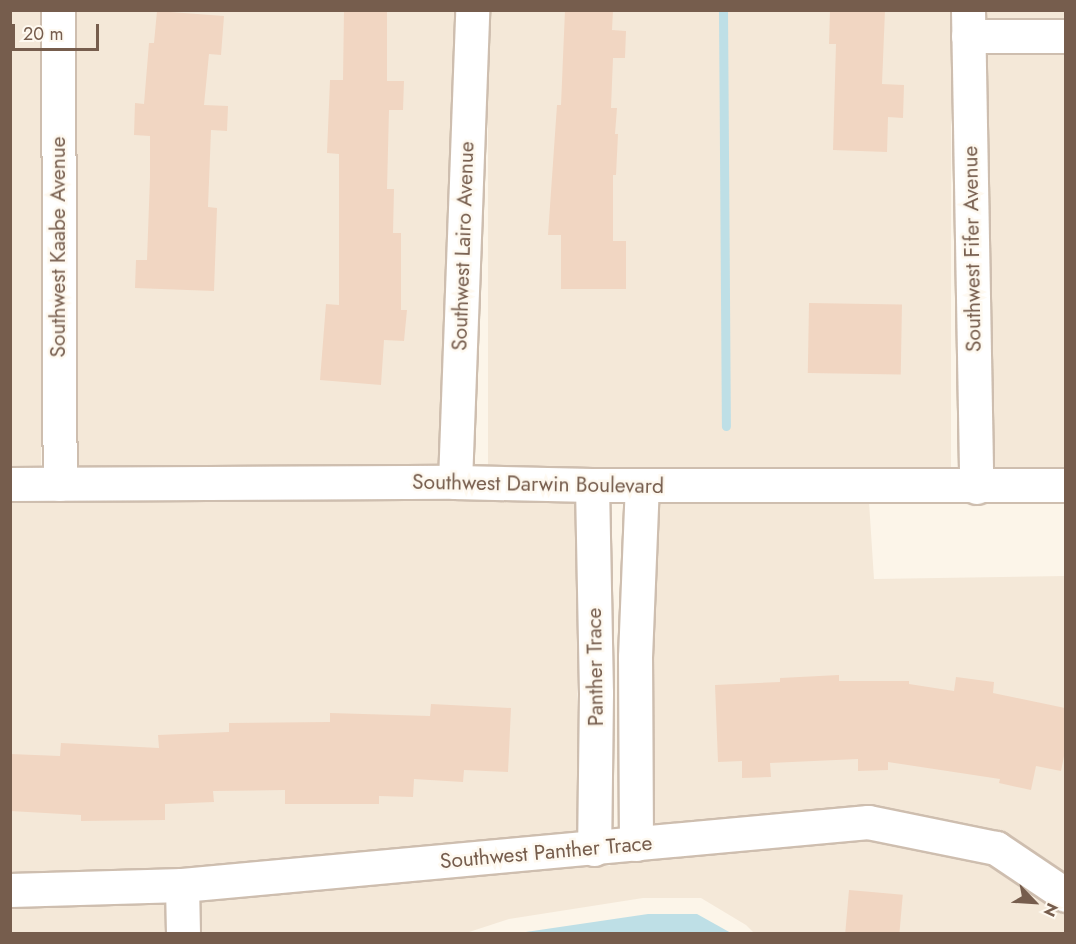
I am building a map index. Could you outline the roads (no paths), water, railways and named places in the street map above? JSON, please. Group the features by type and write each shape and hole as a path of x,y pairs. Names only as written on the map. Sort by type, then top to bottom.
{"street":[{"name":"Southwest Kaabe Avenue","path":"58,10 60,484"},
{"name":"Southwest Lairo Avenue","path":"455,482 472,10"},
{"path":"968,23 1065,36"},
{"name":"Southwest Fifer Avenue","path":"968,23 976,487"},
{"name":"Southwest Darwin Boulevard","path":"10,484 455,482 976,487 1065,485"},
{"name":"Panther Trace","path":"592,485 596,693 594,849"},
{"name":"Panther Trace","path":"636,844 635,693 642,485"},
{"path":"596,693 635,693"},
{"name":"Southwest Panther Trace","path":"10,890 182,885 594,849 868,822 996,848 1065,895"},
{"path":"182,885 183,933"}],"water":[{"path":"648,914 697,914 731,933 519,933"}],"waterway":[{"path":"723,10 726,426"}]}
